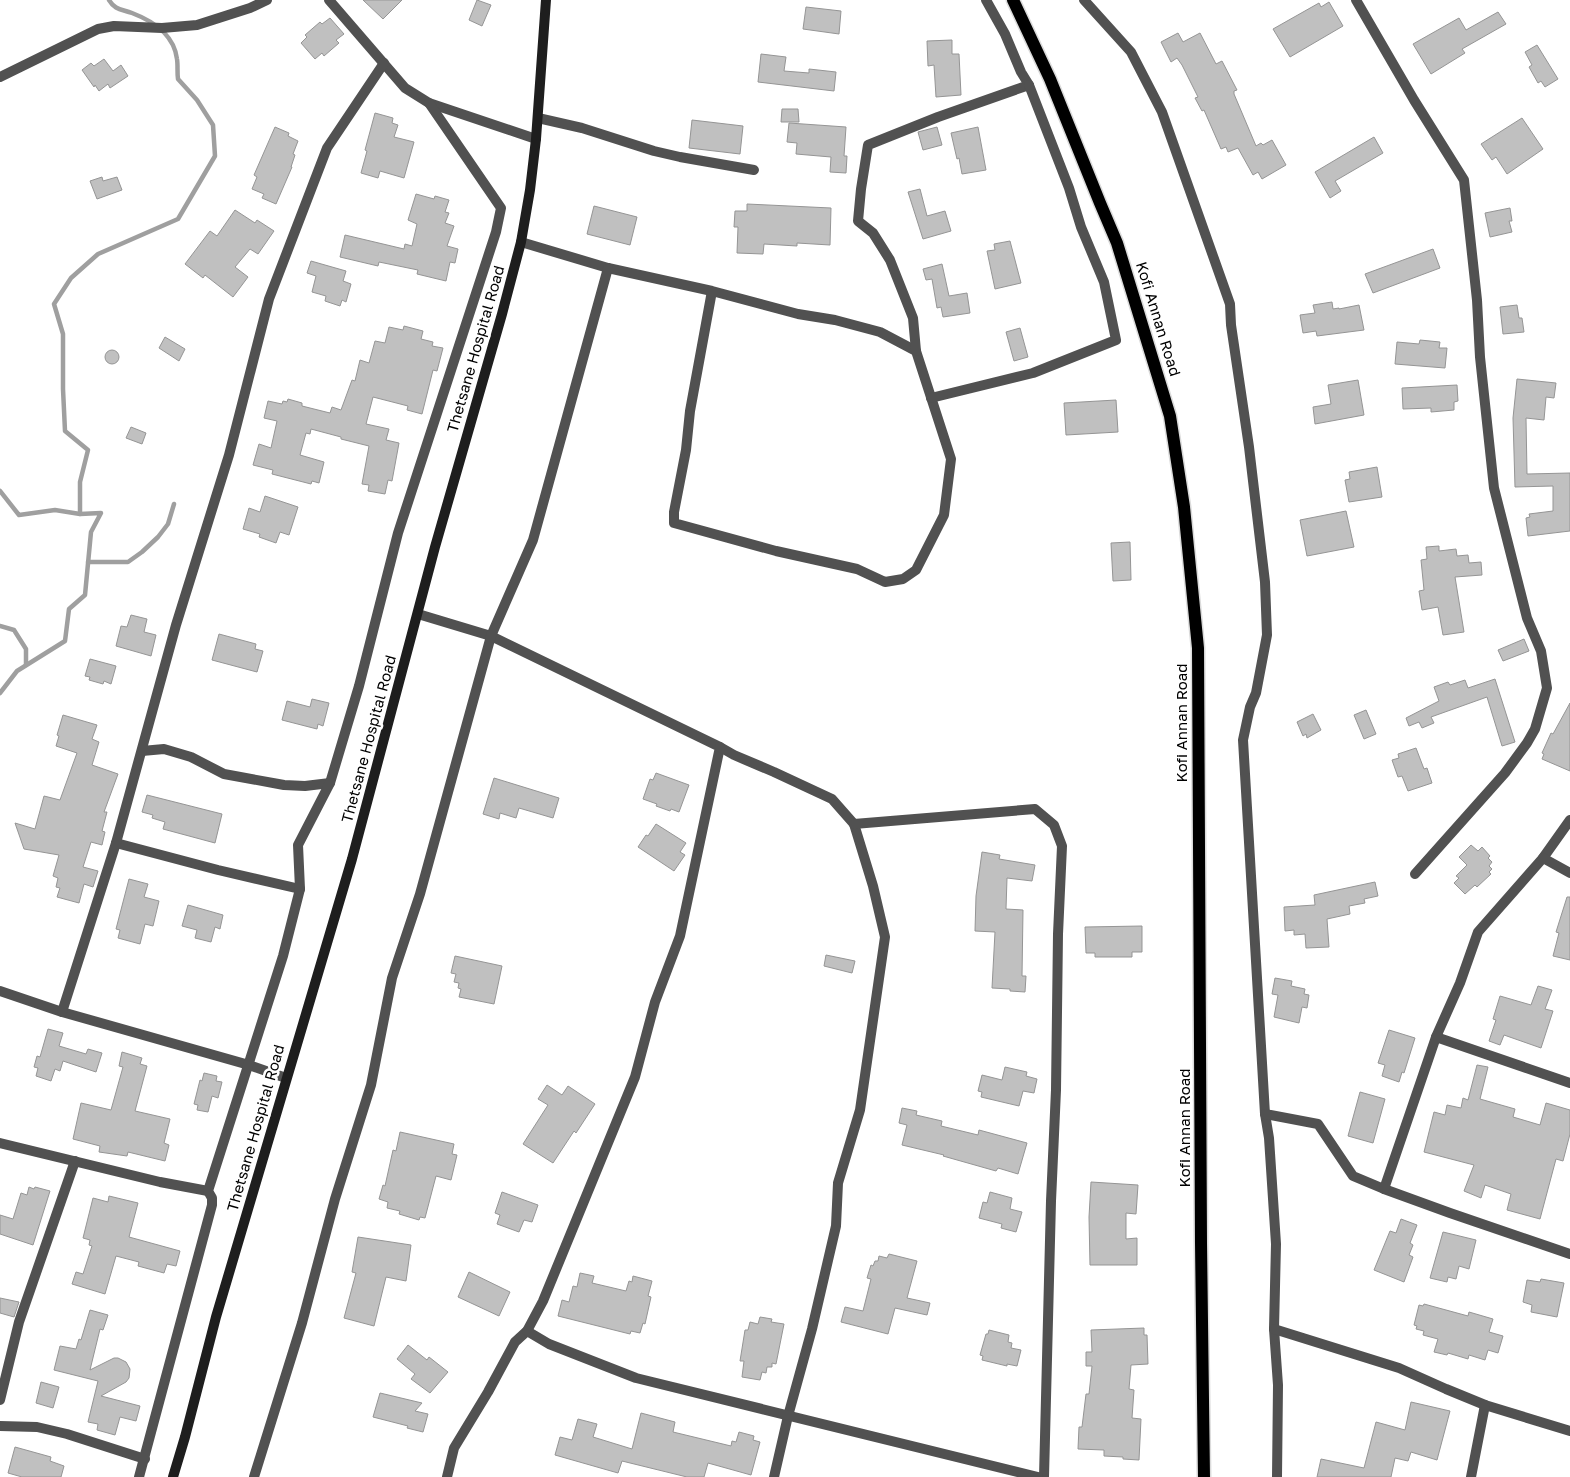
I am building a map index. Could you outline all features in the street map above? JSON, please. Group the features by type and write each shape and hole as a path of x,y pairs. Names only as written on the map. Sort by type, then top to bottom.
{"main road":[{"name":"Thetsane Hospital Road","path":"173,1477 216,1317 352,859 435,547 521,242 536,139 546,0"},
{"name":"Kofi Annan Road","path":"1013,0 1050,79 1117,243 1170,416 1184,507 1198,648 1204,1477"}],"street":[{"path":"0,77 98,29 114,26 162,28 197,24 250,8 267,0"},
{"path":"329,0 405,88 429,103 536,139"},
{"path":"931,398 1033,373 1116,340 1104,282 1081,227 1070,188 1029,85 1021,72 1005,34 986,0"},
{"path":"1084,0 1131,52 1162,112 1230,304 1231,325 1265,582 1267,635 1256,693 1250,707 1243,740 1265,1114 1269,1138 1276,1244 1274,1329 1278,1385 1277,1477"},
{"path":"1356,0 1414,100 1464,180 1494,488 1527,618 1541,651 1547,688 1535,729 1527,743 1505,773 1414,874"},
{"path":"62,1012 116,843 176,625 229,455 269,299 327,148 384,63"},
{"path":"712,291 690,412 686,450 674,512 674,522 776,551 857,569 885,582 903,580 916,570 944,515 951,459 916,351 913,318 890,260 872,233 858,221 868,145 938,117 1029,85"},
{"path":"139,1477 212,1205 212,1198 208,1191 283,956 300,889 298,845 330,783 358,686 398,533 496,232 501,208 429,103"},
{"path":"538,118 582,128 654,151 754,170"},
{"path":"521,242 608,268 880,332 916,351"},
{"path":"254,1477 302,1323 335,1199 371,1086 392,978 420,894 492,636 533,540 608,268"},
{"path":"418,614 492,636 734,755 832,800 854,824 873,886 885,937 860,1110 838,1183 836,1226 774,1477"},
{"path":"447,1477 454,1448 488,1392 515,1342 527,1331 543,1301 634,1077 656,1002 680,936 720,747"},
{"path":"142,751 164,749 191,757 224,774 284,785 305,786 330,783"},
{"path":"854,824 1035,809 1054,825 1062,846 1044,1477"},
{"path":"1384,1189 1436,1037 1460,982 1478,932 1543,858 1570,820"},
{"path":"116,843 300,889"},
{"path":"1543,858 1570,873"},
{"path":"0,991 62,1012 249,1065 286,1078"},
{"path":"1436,1037 1570,1083"},
{"path":"1265,1114 1318,1124 1352,1176 1512,1235 1570,1254"},
{"path":"0,1143 160,1182 208,1191"},
{"path":"0,1400 20,1322 75,1161"},
{"path":"1274,1329 1399,1368 1486,1405 1570,1432"},
{"path":"527,1331 549,1344 636,1378 1038,1477"},
{"path":"1471,1477 1486,1405"},
{"path":"0,1426 37,1427 52,1430 145,1459"}],"building":[{"path":"363,0 402,0 383,19"},
{"path":"477,0 491,5 482,26 469,20"},
{"path":"1329,2 1343,26 1290,57 1273,29 1319,3 1321,7"},
{"path":"806,7 841,11 839,34 803,29"},
{"path":"1498,12 1506,24 1462,49 1465,53 1431,74 1413,44 1459,18 1466,30"},
{"path":"330,18 344,34 336,40 339,43 324,56 322,53 315,59 301,43 307,37 305,35 320,22 322,24"},
{"path":"1178,33 1183,42 1200,33 1216,64 1222,61 1237,90 1234,91 1234,94 1256,146 1261,143 1263,145 1272,140 1286,165 1262,179 1258,172 1253,175 1238,148 1228,152 1226,147 1221,149 1204,110 1202,111 1195,98 1198,97 1182,65 1177,58 1171,62 1161,42"},
{"path":"952,40 952,54 959,54 961,95 936,97 934,65 928,66 927,41"},
{"path":"1537,45 1558,79 1545,87 1541,81 1538,83 1529,67 1532,65 1525,52"},
{"path":"761,54 786,57 784,71 809,73 809,69 836,72 834,91 758,82"},
{"path":"104,59 113,71 121,65 128,76 110,88 108,84 99,91 82,70 91,63 94,66"},
{"path":"782,109 798,109 799,122 781,122"},
{"path":"375,113 393,118 392,123 398,125 394,137 414,142 404,178 380,171 378,178 361,173"},
{"path":"1522,118 1543,149 1507,174 1496,157 1492,160 1481,144"},
{"path":"692,120 743,126 740,154 689,148"},
{"path":"789,123 846,127 844,156 847,156 846,173 830,172 831,157 796,154 797,143 787,142"},
{"path":"275,127 289,133 288,136 298,141 293,154 295,155 292,167 276,204 262,198 264,194 252,189 257,177 254,175"},
{"path":"937,127 942,145 923,150 918,132"},
{"path":"978,127 986,170 962,174 951,133"},
{"path":"1374,137 1383,153 1335,181 1341,191 1330,198 1315,172"},
{"path":"102,177 103,181 117,177 122,190 97,199 90,181"},
{"path":"920,189 927,216 945,211 951,231 923,239 908,192"},
{"path":"416,194 434,199 435,196 449,200 445,212 449,213 445,223 454,226 447,246 458,249 455,263 450,262 446,281 417,274 418,270 379,262 378,266 340,257 345,235 404,249 405,244 412,246 417,224 408,220"},
{"path":"747,204 831,208 830,245 764,244 763,254 737,253 738,227 734,227 735,211 747,211"},
{"path":"594,206 637,217 630,245 587,234"},
{"path":"1510,208 1512,221 1509,221 1512,232 1490,237 1485,213"},
{"path":"235,210 255,223 257,220 274,231 258,254 250,249 235,267 248,277 233,297 205,275 203,278 185,264 210,231 217,236"},
{"path":"1010,241 1021,283 995,289 987,251 995,250 994,244"},
{"path":"1433,249 1440,268 1373,293 1365,274"},
{"path":"311,261 346,271 343,281 351,284 346,302 342,300 340,306 325,301 326,296 312,292 316,276 307,273"},
{"path":"942,264 949,296 967,293 970,313 943,317 941,307 937,308 932,279 926,280 923,269"},
{"path":"1332,302 1333,309 1359,305 1364,330 1317,336 1316,331 1303,333 1300,315 1315,313 1313,305"},
{"path":"1517,305 1519,318 1522,318 1524,332 1503,334 1500,307"},
{"path":"404,326 423,331 421,339 433,342 432,346 443,348 437,371 433,370 422,414 407,410 408,406 373,397 366,424 389,429 386,440 399,443 392,481 388,480 385,494 368,491 369,485 362,484 369,446 311,429 310,434 306,433 300,455 324,462 319,483 312,481 311,484 272,474 273,470 253,465 259,444 271,448 277,421 264,418 268,401 282,404 283,401 287,402 288,399 302,403 302,406 330,413 332,407 341,410 352,380 355,381 360,360 369,363 375,341 385,343 389,327 403,330"},
{"path":"1020,328 1028,357 1014,361 1006,332"},
{"path":"165,337 185,349 179,361 159,348"},
{"path":"1420,340 1440,342 1439,348 1447,348 1445,368 1395,364 1397,342 1419,344"},
{"path":"112,350 117,352 119,357 117,362 112,364 107,362 105,357 107,352"},
{"path":"1517,379 1556,383 1554,398 1546,397 1544,420 1526,418 1527,474 1570,473 1570,531 1528,536 1526,518 1530,517 1529,514 1553,511 1553,486 1515,487 1513,418"},
{"path":"1358,380 1364,415 1315,424 1313,407 1331,404 1328,385"},
{"path":"1457,385 1458,401 1454,402 1454,410 1431,412 1431,408 1403,409 1402,388"},
{"path":"1116,400 1118,432 1066,435 1064,403"},
{"path":"131,427 146,433 142,444 126,438"},
{"path":"1377,467 1382,497 1349,502 1345,480 1350,479 1349,472"},
{"path":"265,496 298,507 289,535 280,532 276,543 259,537 260,534 243,529 249,508 260,512"},
{"path":"1346,511 1354,547 1307,556 1300,520"},
{"path":"1130,542 1131,580 1113,581 1111,543"},
{"path":"1439,546 1439,551 1456,549 1457,556 1468,555 1469,563 1481,562 1482,575 1455,577 1464,632 1443,635 1438,607 1422,610 1419,591 1424,590 1421,560 1427,559 1426,547"},
{"path":"131,615 147,619 144,632 156,635 151,656 116,646 121,626 127,627"},
{"path":"219,634 256,644 255,649 263,651 257,672 212,660"},
{"path":"1524,639 1529,651 1503,661 1498,650"},
{"path":"90,659 116,666 111,684 104,681 103,684 89,680 90,677 85,676"},
{"path":"1495,679 1515,742 1502,746 1487,697 1431,717 1434,723 1422,728 1419,722 1409,726 1406,718 1439,701 1434,687 1448,682 1450,685 1465,680 1468,688"},
{"path":"312,699 329,703 323,726 318,724 317,729 282,720 287,701 310,707"},
{"path":"1570,703 1570,771 1542,759 1544,754 1542,753 1551,733 1553,734"},
{"path":"1366,710 1376,734 1364,739 1354,715"},
{"path":"1313,714 1321,730 1307,738 1306,734 1303,736 1297,722"},
{"path":"63,715 97,725 92,739 99,742 92,765 118,774 104,812 107,812 102,831 105,832 102,845 91,842 83,867 98,871 93,887 84,884 79,903 57,897 60,888 56,887 58,878 53,876 59,855 24,849 15,823 35,829 44,796 60,800 77,753 56,746"},
{"path":"1416,748 1424,769 1427,768 1432,783 1408,791 1402,776 1398,777 1392,760 1399,758 1398,754"},
{"path":"656,773 689,785 679,812 656,806 657,804 643,799 650,779 653,780"},
{"path":"494,778 559,798 553,818 519,808 516,818 500,813 499,819 483,814"},
{"path":"147,795 222,814 215,843 163,829 165,822 152,818 153,815 142,812"},
{"path":"656,824 686,843 680,852 685,855 674,871 638,847"},
{"path":"1471,845 1478,851 1482,847 1490,856 1488,858 1492,862 1489,866 1492,869 1489,872 1491,874 1477,887 1475,885 1465,894 1454,883 1459,878 1456,876 1467,865 1459,857"},
{"path":"982,852 1000,855 999,859 1035,865 1032,881 1007,878 1006,909 1023,910 1022,976 1026,976 1025,992 992,988 995,932 975,931 976,896"},
{"path":"129,879 148,884 144,897 159,901 153,926 145,924 140,944 118,938 120,930 116,929"},
{"path":"1375,882 1378,896 1364,899 1365,903 1349,906 1350,914 1327,919 1329,947 1306,948 1305,934 1294,935 1294,930 1285,931 1284,907 1315,905 1314,895"},
{"path":"1567,897 1570,897 1570,960 1553,956 1559,933 1556,932"},
{"path":"188,905 223,915 220,929 215,927 211,942 195,938 197,930 182,926"},
{"path":"1142,926 1142,952 1132,952 1132,957 1095,957 1095,953 1086,953 1085,927"},
{"path":"826,955 855,961 852,973 824,966"},
{"path":"455,956 502,966 494,1004 459,997 461,989 458,988 459,983 454,982 456,974 451,973"},
{"path":"1275,978 1292,981 1291,986 1305,989 1304,994 1309,995 1307,1008 1302,1007 1299,1023 1274,1017 1278,995 1272,994"},
{"path":"1538,986 1552,990 1545,1009 1553,1011 1541,1048 1504,1035 1500,1045 1489,1041 1496,1020 1493,1019 1500,996 1531,1005"},
{"path":"48,1029 63,1033 59,1046 86,1054 88,1049 102,1053 96,1072 63,1061 60,1071 55,1069 51,1081 36,1076 38,1068 34,1067 37,1056 40,1057"},
{"path":"1389,1030 1415,1038 1404,1073 1402,1072 1399,1082 1382,1076 1385,1065 1378,1063"},
{"path":"122,1052 142,1058 140,1064 147,1066 135,1111 170,1119 164,1143 169,1145 165,1161 128,1152 127,1156 99,1152 100,1146 73,1139 81,1103 111,1110 123,1067 119,1066"},
{"path":"1477,1065 1488,1067 1480,1099 1515,1109 1513,1117 1540,1125 1546,1103 1570,1110 1570,1134 1563,1161 1556,1159 1540,1219 1507,1210 1511,1194 1485,1185 1481,1198 1464,1191 1474,1165 1424,1152 1434,1112 1445,1115 1447,1105 1461,1108 1463,1098 1468,1100"},
{"path":"1005,1067 1027,1072 1026,1076 1037,1079 1034,1093 1023,1091 1019,1106 981,1097 982,1092 978,1091 982,1075 1002,1080"},
{"path":"204,1073 217,1076 216,1081 222,1082 218,1098 212,1096 208,1112 197,1110 198,1105 194,1104 200,1080 202,1081"},
{"path":"547,1085 562,1095 568,1086 595,1104 553,1163 523,1144 548,1105 538,1099"},
{"path":"1360,1092 1385,1099 1373,1143 1348,1136"},
{"path":"902,1108 917,1111 916,1115 942,1121 941,1126 978,1135 979,1130 1027,1143 1018,1174 998,1168 996,1171 944,1155 902,1145 907,1125 899,1123"},
{"path":"400,1132 454,1144 452,1154 457,1155 451,1180 436,1176 425,1218 420,1217 419,1220 399,1214 400,1211 387,1208 388,1202 379,1199 383,1185 385,1186 393,1150 396,1151"},
{"path":"1091,1182 1138,1185 1136,1214 1126,1213 1126,1239 1137,1238 1137,1265 1090,1265 1089,1217"},
{"path":"29,1187 50,1191 33,1245 0,1234 0,1215 13,1219 21,1193 27,1195"},
{"path":"502,1192 538,1205 532,1222 524,1220 519,1232 497,1224 500,1215 495,1213"},
{"path":"990,1192 1012,1198 1010,1209 1022,1212 1016,1232 1001,1228 1002,1224 979,1218 983,1202 987,1203"},
{"path":"109,1196 138,1203 129,1237 180,1251 176,1266 167,1264 164,1273 138,1266 139,1262 116,1256 105,1294 72,1284 76,1272 83,1274 92,1246 89,1245 90,1240 83,1238 93,1198 108,1202"},
{"path":"1401,1219 1417,1225 1410,1243 1413,1245 1409,1255 1413,1257 1404,1282 1374,1270 1390,1231 1396,1233"},
{"path":"1443,1232 1476,1240 1469,1269 1459,1266 1456,1279 1448,1277 1447,1282 1430,1278"},
{"path":"358,1237 411,1245 406,1281 386,1277 374,1326 344,1318 356,1273 352,1272"},
{"path":"889,1254 917,1261 907,1298 930,1303 927,1315 895,1308 888,1334 841,1322 845,1307 863,1311 871,1279 867,1278 871,1265 873,1266 875,1261 878,1261 879,1256 887,1258"},
{"path":"469,1272 510,1292 499,1316 458,1297"},
{"path":"580,1273 594,1276 592,1283 626,1291 629,1281 632,1282 633,1276 652,1281 648,1296 651,1297 645,1324 643,1323 640,1333 631,1331 630,1334 558,1316 562,1300 569,1302 573,1286 577,1287"},
{"path":"1541,1279 1564,1283 1557,1317 1531,1312 1532,1305 1523,1302 1527,1280 1540,1282"},
{"path":"0,1298 19,1302 14,1317 0,1313"},
{"path":"1424,1304 1468,1316 1469,1312 1493,1319 1489,1332 1503,1336 1498,1353 1488,1350 1485,1360 1469,1355 1468,1359 1448,1353 1447,1355 1434,1352 1438,1339 1423,1335 1424,1331 1416,1329 1417,1326 1414,1325 1419,1305 1423,1306"},
{"path":"90,1310 108,1315 103,1330 100,1329 90,1370 114,1358 126,1362 130,1369 129,1378 126,1382 101,1396 140,1406 136,1421 120,1417 115,1435 97,1430 98,1424 88,1422 98,1381 54,1370 60,1346 76,1349 79,1339 81,1340"},
{"path":"760,1317 772,1319 771,1322 784,1324 776,1364 772,1363 772,1367 767,1367 766,1373 762,1372 760,1380 742,1377 744,1361 740,1361 745,1330 748,1330 750,1322 758,1324"},
{"path":"1144,1328 1144,1335 1147,1335 1148,1364 1131,1365 1129,1389 1134,1390 1132,1418 1141,1419 1139,1460 1104,1456 1104,1450 1078,1449 1079,1427 1082,1427 1086,1394 1089,1394 1092,1366 1086,1366 1086,1352 1092,1352 1091,1330"},
{"path":"989,1330 1009,1335 1008,1342 1012,1343 1011,1348 1021,1350 1017,1366 1007,1364 1007,1366 982,1360 983,1356 980,1355"},
{"path":"408,1345 427,1360 429,1357 448,1372 430,1393 411,1379 415,1374 397,1359"},
{"path":"41,1382 59,1387 53,1408 36,1403"},
{"path":"380,1393 422,1403 415,1411 428,1414 423,1432 373,1417"},
{"path":"1411,1402 1450,1411 1437,1460 1411,1452 1408,1461 1395,1458 1391,1477 1317,1477 1321,1459 1364,1468 1376,1422 1405,1430"},
{"path":"641,1413 675,1422 673,1432 731,1446 732,1441 736,1442 739,1432 754,1436 753,1440 760,1442 751,1475 708,1463 704,1477 687,1477 622,1461 618,1473 555,1455 560,1437 572,1440 578,1419 597,1424 593,1437 632,1449"},
{"path":"15,1447 51,1457 50,1461 64,1466 61,1477 22,1477 8,1473"}],"waterway":[{"path":"80,514 80,482 88,450 65,431 63,334 54,304 71,278 98,254 178,219 215,156 213,125 197,100 178,79 177,59 172,43 155,25 140,16 116,7 109,0"},
{"path":"0,491 19,515 55,510 80,514 101,513 91,532 85,595 69,609 65,641 17,671 0,693"},
{"path":"88,562 128,562 158,537 168,524 174,504"},
{"path":"0,626 14,630 26,649 26,665"}]}
